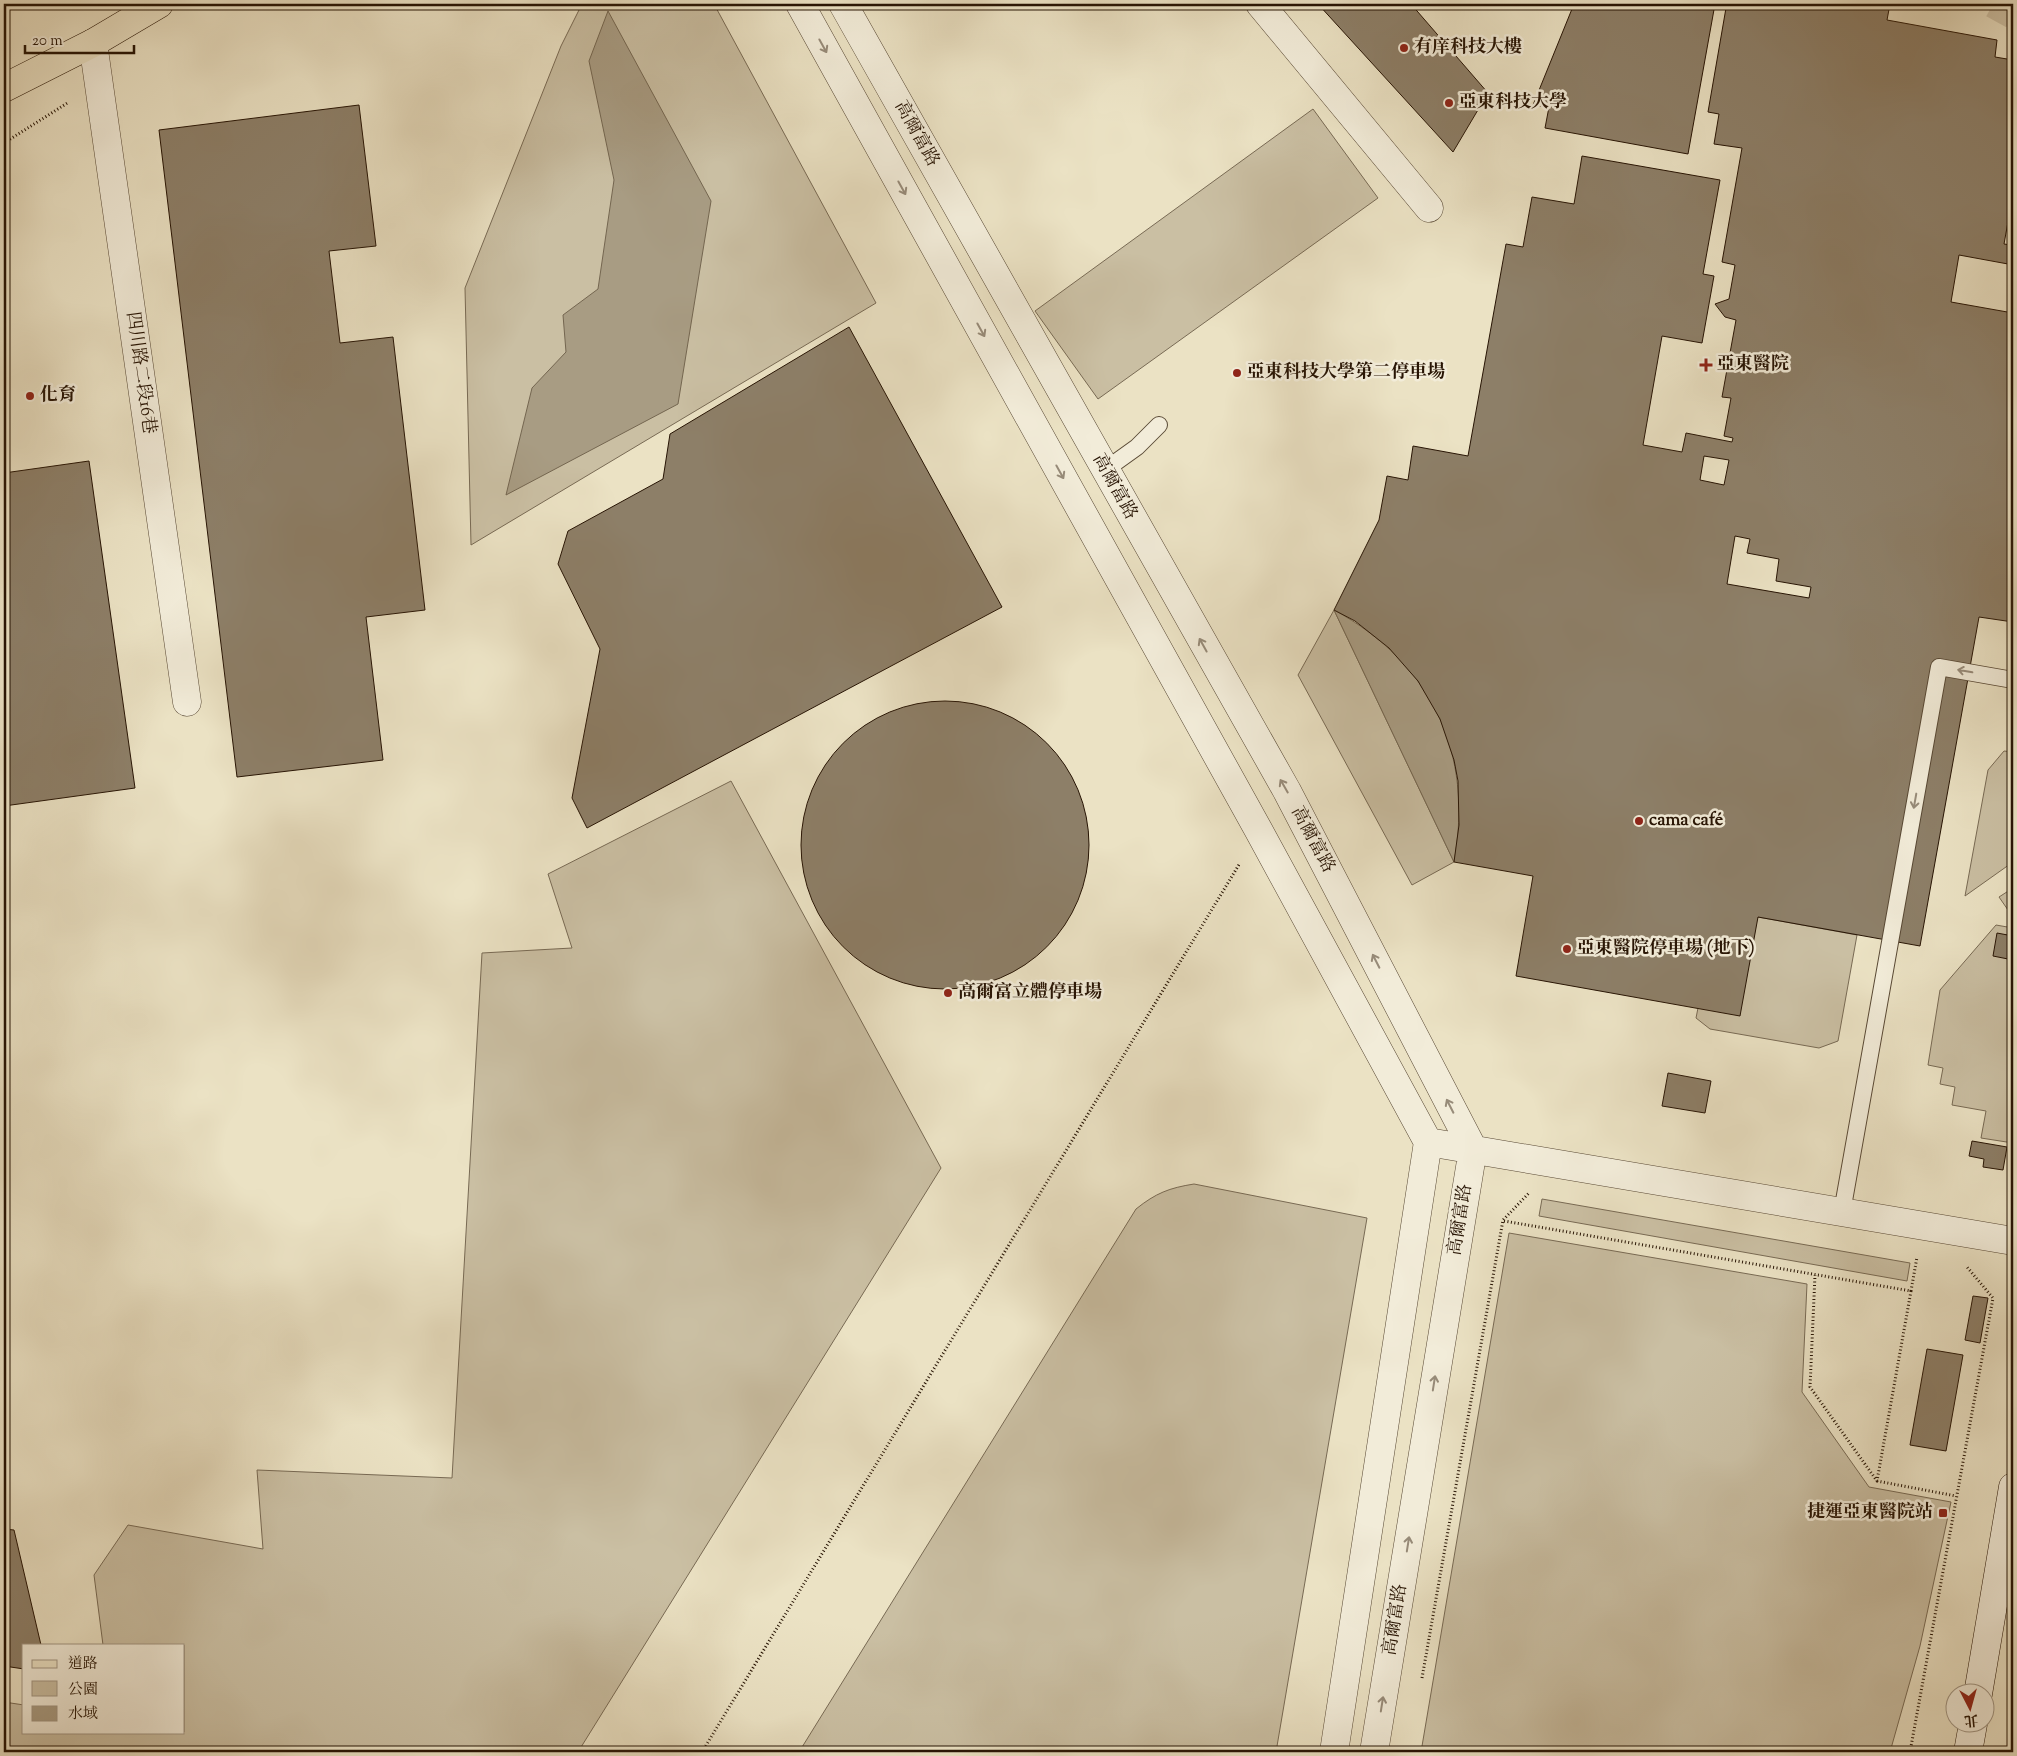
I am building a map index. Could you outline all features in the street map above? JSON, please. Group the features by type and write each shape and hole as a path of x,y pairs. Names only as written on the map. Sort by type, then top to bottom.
{"main road":[{"path":"4,88 93,43 159,4"}],"street":[{"path":"800,4 1260,831 1428,1142 1334,1752"},
{"name":"高爾富路","path":"844,4 1287,792 1473,1149 1374,1752"},
{"path":"1260,4 1429,208"},
{"name":"四川路二段16巷","path":"93,43 187,702"},
{"path":"1428,1142 2013,1241"},
{"path":"1980,1684 2013,1487"},
{"path":"1968,1752 1971,1734"}],"lane":[{"path":"1105,470 1137,447 1159,425"},
{"path":"1842,1212 1939,667 2013,680"}],"path":[{"path":"4,143 47,114 99,85"},
{"path":"702,1752 1260,831"},
{"path":"1421,1684 1503,1220 1535,1187"},
{"path":"1503,1220 1911,1291"},
{"path":"1877,1481 1917,1256 1927,1258"},
{"path":"1910,1752 1993,1298 1966,1265"},
{"path":"1815,1275 1810,1388 1877,1481 1956,1496"}],"green space":[{"path":"582,4 714,4 876,303 471,545 465,288 561,46"},
{"path":"1313,109 1378,198 1098,399 1035,311"},
{"path":"1334,610 1454,862 1412,885 1298,675"},
{"path":"2004,751 2013,752 2013,862 1965,896 1988,770"},
{"path":"731,781 941,1168 578,1752 4,1752 4,1702 22,1705 22,1734 185,1734 185,1644 103,1644 94,1575 128,1525 263,1549 257,1470 452,1478 482,953 572,948 548,874"},
{"path":"2013,888 2013,910 2008,910 1999,897"},
{"path":"1758,917 1857,935 1838,1041 1819,1048 1710,1029 1696,1018 1698,1008"},
{"path":"1996,925 2013,928 2013,1143 1981,1138 1986,1111 1952,1105 1955,1087 1940,1084 1943,1068 1928,1065 1940,990"},
{"path":"1194,1184 1367,1218 1276,1752 799,1752 1136,1209 1163,1192"},
{"path":"1542,1199 1910,1263 1907,1281 1539,1216"},
{"path":"1509,1233 1807,1284 1802,1392 1869,1487 1951,1502 1920,1646 1890,1752 1421,1752"}],"water":[{"path":"608,11 711,201 678,404 506,495 532,388 566,352 563,315 598,289 614,180 589,61"},
{"path":"1334,610 1368,632 1397,657 1420,685 1438,715 1451,749 1457,785 1459,822 1454,862"}],"building":[{"name":"有庠科技大樓","path":"1318,4 1411,4 1488,93 1453,152"},
{"path":"1574,4 1715,4 1688,154 1545,128 1549,107 1533,105"},
{"name":"亞東醫院","path":"1890,4 1887,20 1997,40 1995,57 2013,60 2013,194 2004,244 2011,245 2008,264 1959,255 1951,302 2013,313 2013,622 1979,617 1920,946 1758,917 1740,1016 1516,976 1533,876 1454,862 1459,825 1458,781 1454,760 1440,719 1418,681 1389,648 1355,621 1334,610 1379,520 1387,476 1408,480 1413,446 1468,456 1506,244 1523,247 1532,197 1574,204 1582,156 1720,180 1703,274 1714,276 1702,343 1662,336 1643,445 1682,452 1686,433 1732,442 1733,438 1724,436 1731,398 1722,397 1736,320 1725,317 1715,304 1729,299 1735,265 1722,262 1742,148 1714,144 1719,114 1708,112 1726,8 1715,5","holes":["1704,456 1729,460 1724,485 1700,480","1735,536 1750,539 1747,553 1779,559 1776,581 1811,587 1809,598 1727,584"]},
{"path":"359,105 376,246 329,251 340,343 393,337 425,610 366,617 383,760 237,777 159,130"},
{"path":"849,327 1002,607 587,828 572,798 600,649 558,564 568,531 663,479 670,434"},
{"path":"89,461 135,788 4,806 4,473"},
{"path":"945,701 973,704 1000,712 1025,725 1047,743 1065,765 1078,790 1086,817 1089,845 1086,873 1078,900 1065,925 1047,947 1025,965 1000,978 973,986 945,989 917,986 890,978 865,965 843,947 825,925 812,900 804,873 801,845 804,817 812,790 825,765 843,743 865,725 890,712 917,704"},
{"path":"1997,933 2013,936 2013,960 1993,956"},
{"path":"1668,1073 1711,1081 1705,1113 1662,1106"},
{"path":"1972,1141 2007,1147 2003,1170 1983,1167 1984,1159 1969,1156"},
{"path":"1973,1296 1988,1298 1980,1343 1965,1340"},
{"path":"1927,1349 1963,1355 1946,1451 1910,1445"},
{"path":"4,1529 14,1530 41,1644 22,1644 22,1669 4,1666"}],"tunnel":[{"path":"1993,4 2013,15"}],"place":[{"name":"有庠科技大樓","path":"1404,48"},
{"name":"亞東科技大學","path":"1449,103"},
{"name":"亞東醫院","path":"1706,365"},
{"name":"亞東科技大學第二停車場","path":"1237,373"},
{"name":"化育","path":"30,396"},
{"name":"cama café","path":"1639,821"},
{"name":"亞東醫院停車場 (地下)","path":"1567,949"},
{"name":"高爾富立體停車場","path":"948,993"},
{"name":"捷運亞東醫院站","path":"1943,1513"}]}
